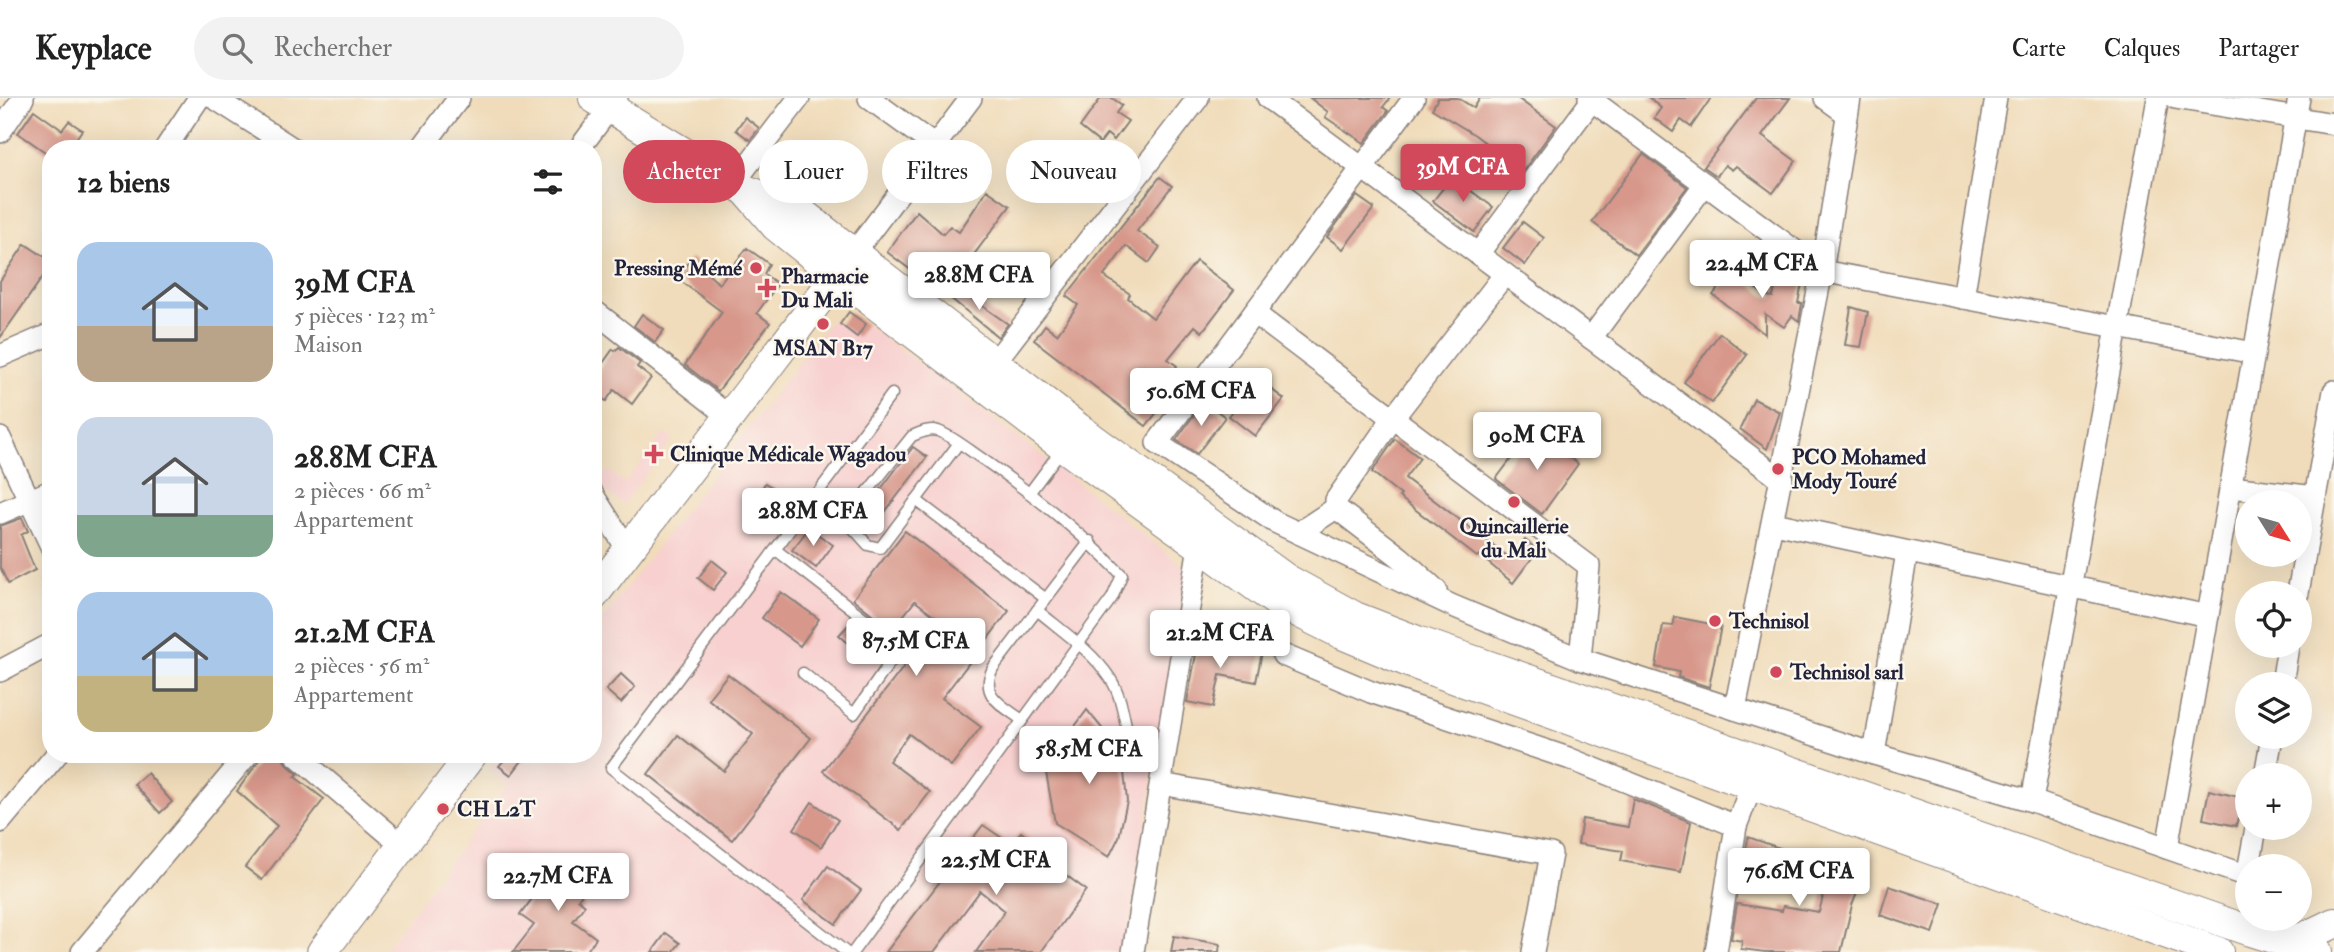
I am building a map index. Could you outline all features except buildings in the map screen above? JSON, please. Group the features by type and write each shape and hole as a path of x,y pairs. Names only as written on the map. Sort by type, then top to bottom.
{"street":[{"path":"0,132 23,98"},
{"path":"171,140 199,98"},
{"path":"214,98 280,140"},
{"path":"428,140 459,98"},
{"path":"745,179 799,98"},
{"path":"869,98 927,140"},
{"path":"940,140 971,98"},
{"path":"994,363 1198,98"},
{"path":"1268,98 1782,480"},
{"path":"1413,98 1157,443 1275,523 1453,606 1580,659 1874,754 2032,801 2235,872"},
{"path":"1735,709 1822,271 1848,106 1825,98"},
{"path":"1963,298 1996,98"},
{"path":"2032,801 2158,98"},
{"path":"2175,98 2297,108 2334,124"},
{"path":"1478,254 1591,99 1822,271 2254,353"},
{"path":"584,140 607,102 667,140"},
{"path":"2167,848 2297,108"},
{"path":"1591,338 1705,184"},
{"path":"745,188 794,208 845,265 1071,437 1199,546 1276,601 1342,634 1411,663 2218,952"},
{"path":"602,584 892,203"},
{"path":"845,265 994,363 1071,437 1286,579 1355,617 1430,646 2285,943 2318,952"},
{"path":"1336,508 1336,500 1393,418 1504,274"},
{"path":"1254,313 1589,566 1580,659"},
{"path":"602,317 730,417"},
{"path":"4,350 42,334"},
{"path":"2300,581 2334,391"},
{"path":"0,438 42,528"},
{"path":"2231,486 2315,498"},
{"path":"0,513 42,495"},
{"path":"1298,533 1336,508"},
{"path":"1336,508 1401,558 1453,606"},
{"path":"602,509 628,550"},
{"path":"1773,523 2208,616"},
{"path":"1133,952 1199,546"},
{"path":"1874,754 1908,552"},
{"path":"0,671 42,649"},
{"path":"1283,655 1371,692 1568,758 1737,826"},
{"path":"0,822 49,763"},
{"path":"82,952 240,763"},
{"path":"306,763 403,846"},
{"path":"322,952 465,763"},
{"path":"1161,784 1551,853 1533,952"},
{"path":"1716,952 1737,826 1752,785"},
{"path":"2285,943 2334,923"}],"lane":[{"path":"846,952 611,768 892,394"},
{"path":"804,512 828,517 842,516 852,511 912,436 925,430 937,431 1030,492 1090,541 1122,575 1112,598 853,952"},
{"path":"1030,492 1071,437"},
{"path":"842,516 868,545 880,548 959,443"},
{"path":"916,500 1046,599"},
{"path":"1022,720 990,695 987,680 993,668 1090,541"},
{"path":"776,550 894,644 893,658 854,714 803,673"},
{"path":"1037,610 1078,644 1111,679 1122,708 1128,735"}],"shaded area":[{"path":"832,319 857,337 866,324 1051,462 1187,569 1125,952 383,952 507,784 488,769 492,763 602,763 602,619"},
{"name":"Clinique Médicale Wagadou","path":"664,433 673,439 623,504 602,488 602,476 607,470 625,483"}],"place":[{"name":"Pressing Mémé","path":"756,268"},
{"name":"Pharmacie Du Mali","path":"767,288"},
{"name":"MSAN B17","path":"823,324"},
{"name":"Clinique Médicale Wagadou","path":"654,454"},
{"name":"PCO Mohamed Mody Touré","path":"1778,469"},
{"name":"Quincaillerie du Mali","path":"1514,502"},
{"name":"Technisol","path":"1715,621"},
{"name":"Technisol sarl","path":"1776,672"},
{"name":"CH L2T","path":"443,809"}]}
